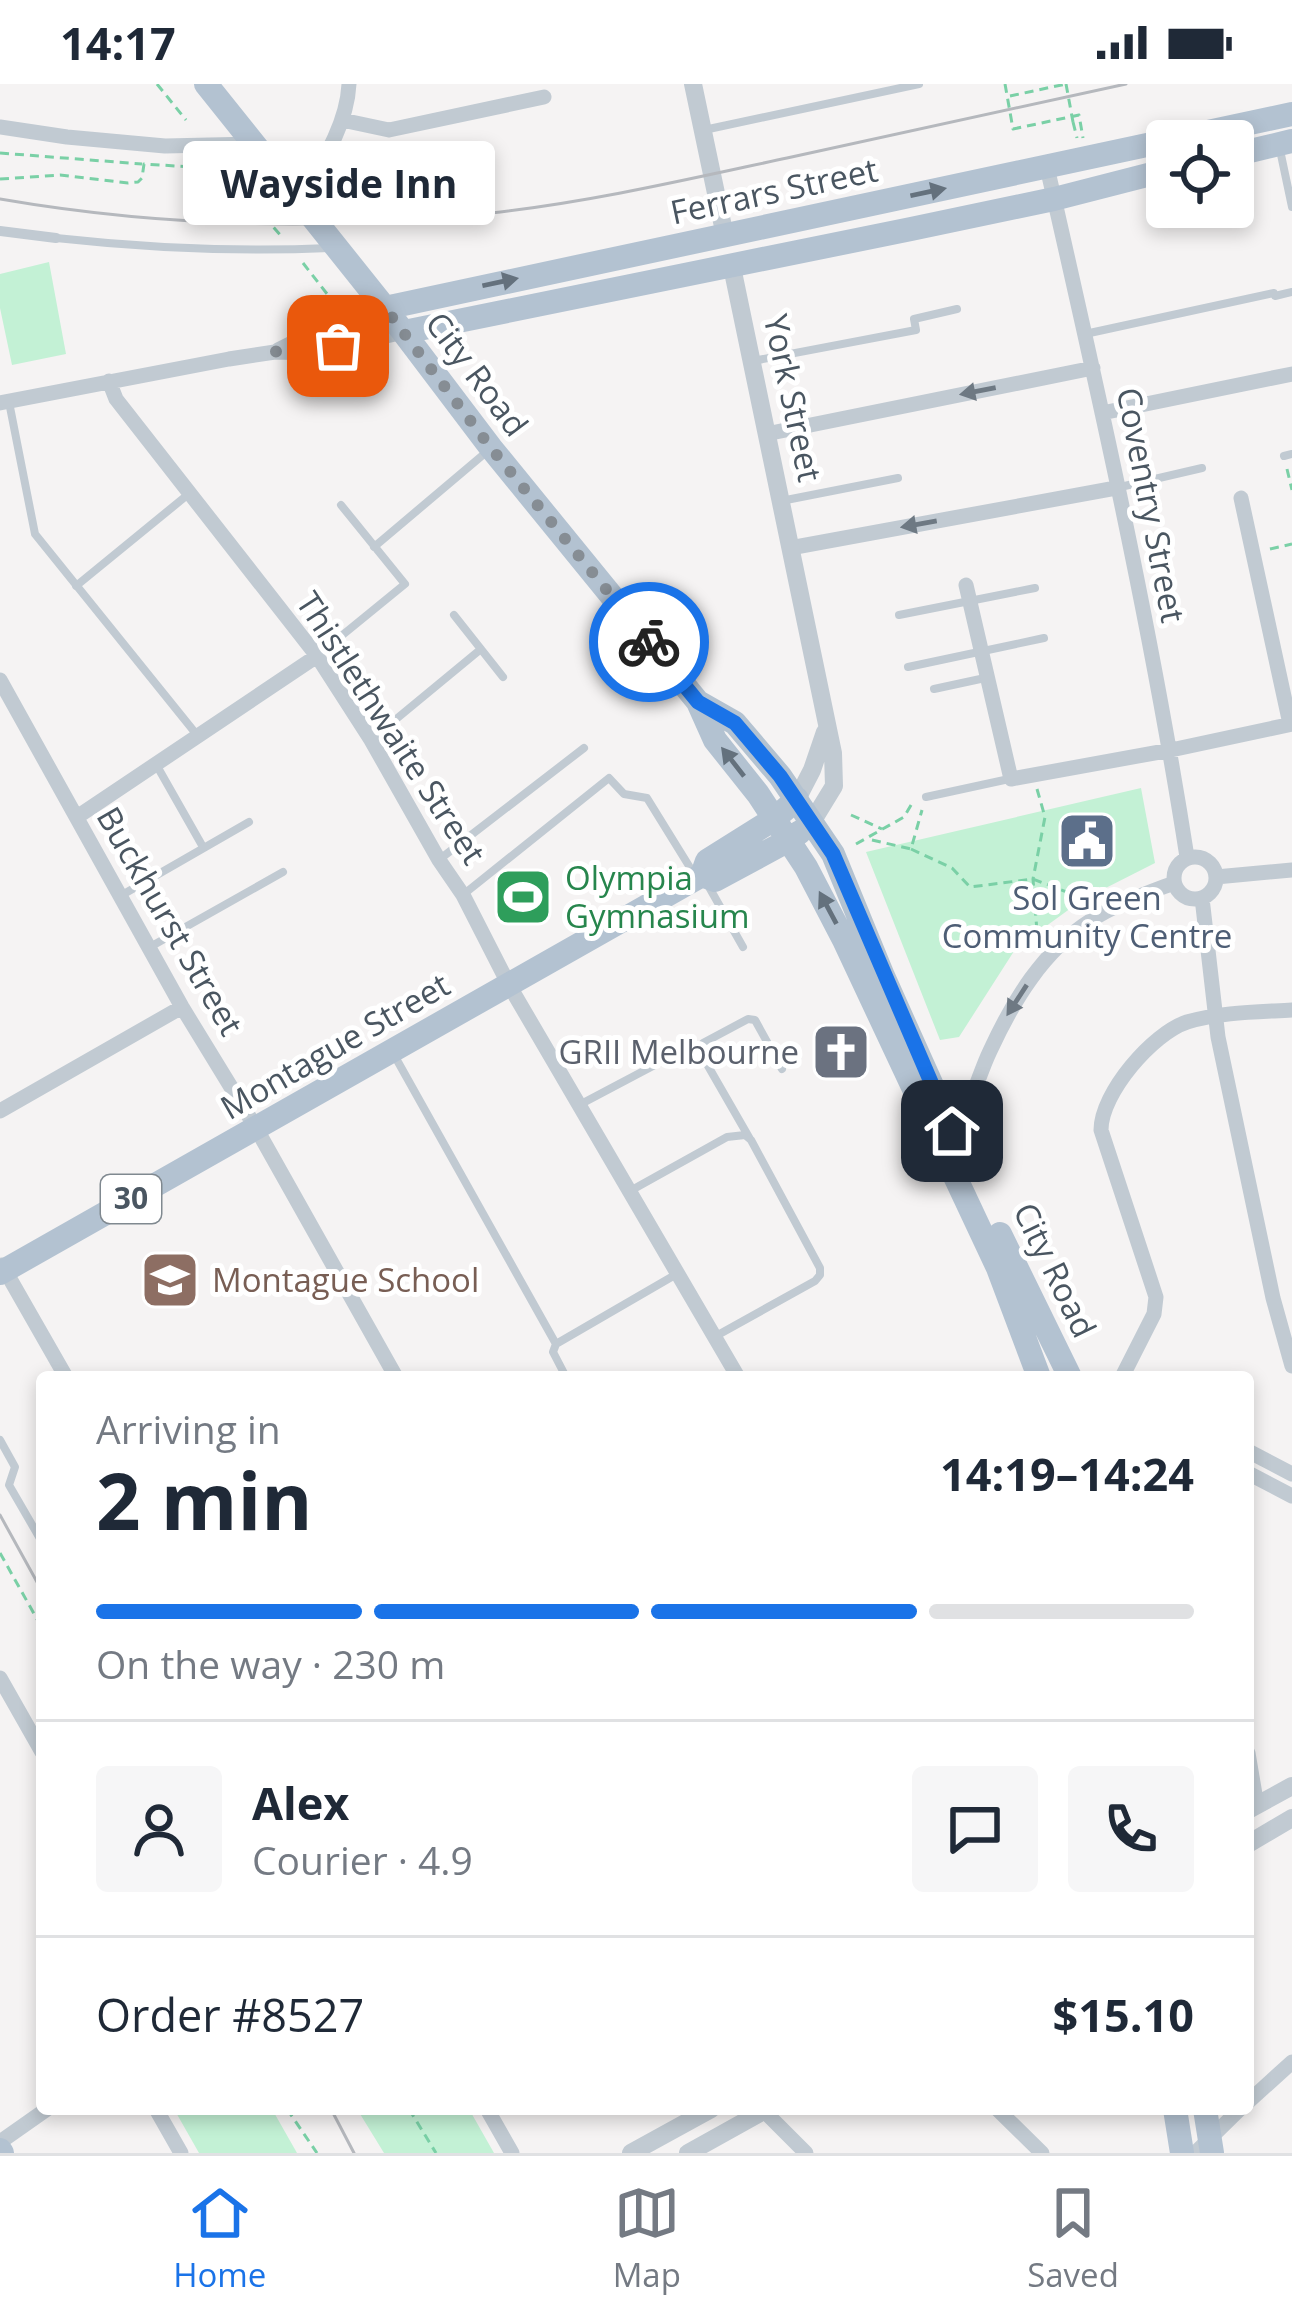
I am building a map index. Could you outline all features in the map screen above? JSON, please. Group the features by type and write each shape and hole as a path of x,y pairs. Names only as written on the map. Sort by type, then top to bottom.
{"main road":[{"name":"City Road","path":"206,84 491,448 698,702 715,740 806,867 1067,1371"},
{"name":"Ferrars Street","path":"385,308 1292,114"},
{"path":"1254,150 1285,143"},
{"name":"Ferrars Street","path":"404,332 732,267 1146,175"},
{"name":"York Street","path":"725,236 732,267"},
{"name":"City Road","path":"698,702 735,723 797,799 833,854 1037,1371"},
{"name":"Montague Street","path":"2,1269 699,877 707,861 797,799"},
{"name":"Montague Street","path":"699,877 715,880 789,841 812,822"},
{"path":"1176,2115 1182,2153"},
{"path":"1205,2115 1206,2148"}],"street":[{"path":"300,199 342,120 349,84"},
{"name":"York Street","path":"693,84 725,236"},
{"path":"342,120 389,130 544,98"},
{"path":"0,127 165,146 255,144"},
{"name":"Coventry Street","path":"1047,167 1171,750 1187,857"},
{"path":"0,231 56,238"},
{"name":"York Street","path":"732,267 833,753 834,786 812,822"},
{"name":"Ferrars Street","path":"275,352 308,334 385,308"},
{"name":"Ferrars Street","path":"4,402 275,352 311,352 404,332"},
{"path":"766,434 1093,368"},
{"path":"1102,413 1292,374"},
{"name":"Thistlethwaite Street","path":"109,381 116,399 317,656 371,740 735,1371"},
{"path":"790,548 1117,488"},
{"path":"968,593 1010,779 1291,724 1241,498"},
{"path":"77,817 317,656"},
{"name":"Buckhurst Street","path":"0,680 393,1371"},
{"path":"797,799 826,725"},
{"path":"1187,857 1212,864 1213,890 1202,898 1188,898 1174,883 1174,871 1187,857"},
{"path":"1216,877 1292,870"},
{"path":"945,1136 964,1118 1005,1019 1040,965 1087,922 1174,883"},
{"path":"1202,898 1218,1037 1273,1298 1290,1354"},
{"path":"0,1111 182,1007"},
{"path":"1125,1371 1154,1314 1156,1298 1101,1130 1102,1114 1119,1080 1184,1023 1292,1010"},
{"path":"2,1269 62,1371"},
{"path":"1254,1453 1292,1474"},
{"path":"1254,1476 1292,1496"},
{"path":"0,1678 36,1741"},
{"path":"1254,1807 1292,1786"},
{"path":"1254,1840 1292,1818"},
{"path":"1254,2097 1292,2062"},
{"path":"0,2148 39,2115"},
{"path":"159,2115 181,2153"},
{"path":"490,2115 512,2153"},
{"path":"631,2153 700,2115"},
{"path":"688,2153 755,2115"},
{"path":"769,2115 806,2153"},
{"path":"1003,2115 1042,2153"},
{"path":"1206,2148 1235,2115"}],"lane":[{"path":"703,131 920,84"},
{"path":"1285,143 1292,207"},
{"path":"56,238 148,246 337,248"},
{"path":"1085,334 1292,292"},
{"path":"752,361 916,330 914,319 957,309"},
{"path":"4,402 35,535 197,736"},
{"path":"374,547 491,448"},
{"path":"1117,488 1202,468"},
{"path":"780,501 898,478"},
{"path":"76,586 190,492"},
{"path":"317,656 405,584 341,505"},
{"path":"899,615 968,593 1035,588"},
{"path":"454,615 503,677"},
{"path":"908,667 1043,638"},
{"path":"371,740 481,649"},
{"path":"934,689 987,678"},
{"path":"439,860 584,748"},
{"path":"156,765 203,848"},
{"path":"463,895 609,778 623,794 647,798 743,946"},
{"path":"921,797 1010,779"},
{"path":"121,895 249,822"},
{"path":"149,948 283,872"},
{"path":"715,1336 820,1275 700,1052 703,1043 748,1019 755,1020 782,1069"},
{"path":"580,1105 687,1048 702,1047"},
{"path":"392,1052 556,1344"},
{"path":"630,1191 728,1137 745,1135 751,1140"},
{"path":"563,1371 553,1352 556,1344 679,1273"},
{"path":"0,1440 15,1466 9,1485 36,1532"}],"path":[{"path":"157,84 186,120"},
{"path":"1005,84 1007,97 1013,129 1078,115 1080,141 1073,122 1066,84 1007,97"},
{"path":"397,136 406,173"},
{"path":"0,153 223,169 331,299"},
{"path":"0,179 60,176 138,182 144,164"},
{"path":"1288,455 1292,490"},
{"path":"1253,553 1292,544"},
{"path":"1033,774 1045,817 1033,879 1040,965"},
{"path":"911,849 921,797"},
{"path":"856,844 904,818 921,797"},
{"path":"851,815 883,830"},
{"path":"868,839 911,849 952,868 970,887 1033,879 1111,910"},
{"path":"0,1553 36,1617"},
{"path":"291,2115 317,2153"},
{"path":"413,2115 436,2153"}],"green space":[{"path":"49,262 66,354 12,365 0,308 0,274"},
{"path":"1141,788 1155,863 1082,900 1016,948 959,1037 940,1040 866,852"},
{"path":"177,2115 275,2115 297,2153 199,2153"},
{"path":"361,2115 472,2115 494,2153 384,2153"}],"tram line":[{"path":"0,199 122,216 245,223 368,222 491,213 640,189 1126,84"},
{"path":"0,1515 36,1580"},
{"path":"334,2115 354,2153"}],"way so far":[{"path":"338,346 275,352 308,334 385,308 491,448 649,642"}],"place":[{"name":"Wayside Inn","path":"338,346"},
{"name":"Sol Green Community Centre","path":"1087,841"},
{"name":"Olympia Gymnasium","path":"523,897"},
{"name":"GRII Melbourne","path":"841,1052"},
{"name":"Montague School","path":"170,1280"}],"route":[{"path":"649,642 698,702 735,723 780,776 833,854 952,1131"}]}
